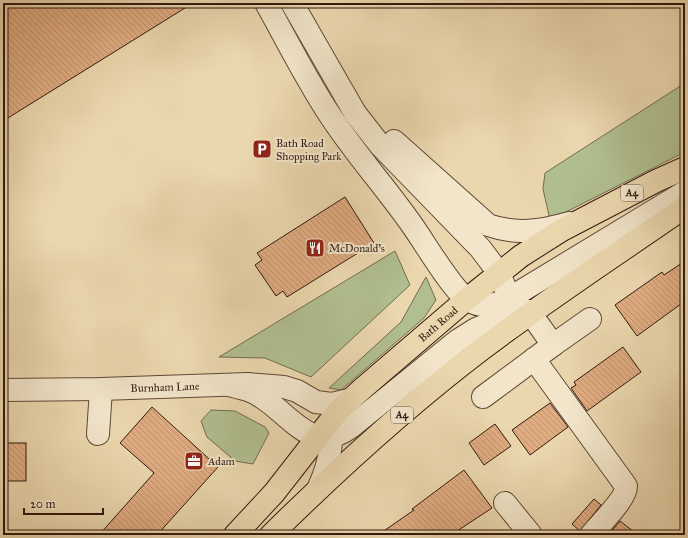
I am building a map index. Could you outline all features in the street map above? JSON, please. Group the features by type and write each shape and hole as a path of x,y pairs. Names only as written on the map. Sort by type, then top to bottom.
{"main road":[{"name":"Bath Road","path":"235,535 274,494 293,469 327,431 349,400 467,299 534,247 581,220 685,168"},
{"name":"A4","path":"271,535 353,456 422,397 489,344 685,207"}],"street":[{"path":"266,3 324,106 443,269 467,299 482,306 496,305 507,308 538,309 553,345"},
{"path":"292,3 350,104 380,145 467,233 499,273 506,286 507,308 503,327 489,344"},
{"path":"350,104 432,174 488,225 499,229 530,232 553,228 581,220"},
{"path":"229,385 247,389 263,398 304,431 327,431 351,427 457,341 685,192"},
{"path":"428,333 443,315 447,306 447,284 443,269"},
{"path":"483,396 590,319"},
{"path":"534,359 626,486 626,490 622,498 591,535"},
{"path":"229,385 248,384 284,387 297,391 316,402 332,404 349,400"},
{"name":"Burnham Lane","path":"3,390 229,385"},
{"path":"98,434 101,389"},
{"path":"316,402 327,431 327,471 318,489"},
{"path":"290,420 296,437 298,450 293,469"},
{"path":"505,503 531,535"}],"green space":[{"path":"685,83 685,152 550,220 543,189 545,173"},
{"path":"395,251 410,285 311,377 265,358 219,357"},
{"path":"426,277 436,300 424,318 341,390 329,388 401,322"},
{"path":"211,410 235,411 265,427 269,433 253,464 235,461 207,437 201,421"}],"building":[{"path":"3,3 193,3 3,121"},
{"name":"McDonald's","path":"345,197 374,243 287,297 283,291 276,296 255,265 262,260 257,253"},
{"path":"685,261 685,301 637,336 615,305 662,272 664,275"},
{"path":"623,347 641,372 587,411 571,388 576,385 574,382"},
{"path":"550,403 568,427 530,455 512,430"},
{"path":"152,407 218,467 157,535 99,535 154,473 120,443"},
{"path":"495,424 511,446 484,465 469,443"},
{"path":"3,443 26,443 26,481 3,481"},
{"path":"464,470 492,508 451,535 378,535 414,510 412,509"},
{"path":"594,499 601,505 580,531 572,524"},
{"path":"620,521 638,535 608,535"}],"place":[{"name":"Bath Road Shopping Park","path":"262,149"},
{"name":"McDonald's","path":"315,248"},
{"name":"Adam","path":"194,461"}]}
